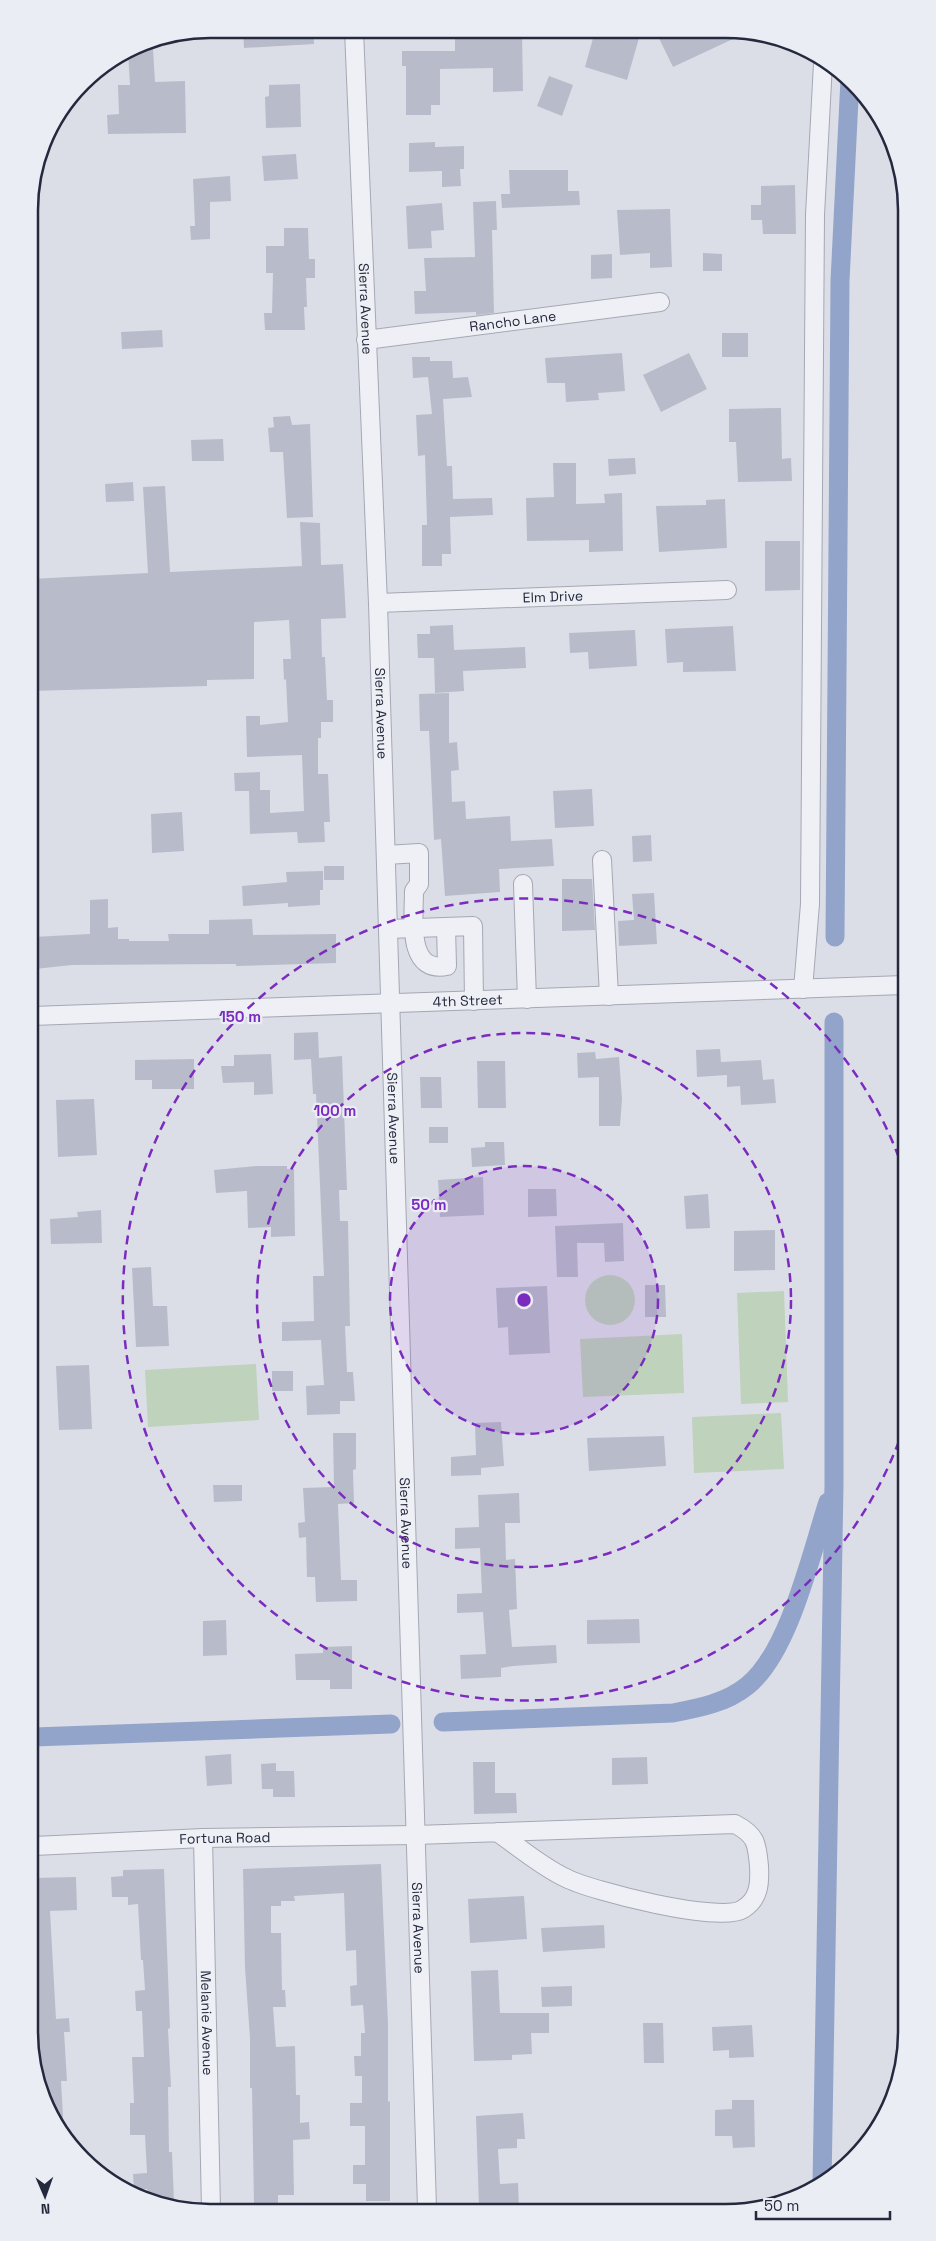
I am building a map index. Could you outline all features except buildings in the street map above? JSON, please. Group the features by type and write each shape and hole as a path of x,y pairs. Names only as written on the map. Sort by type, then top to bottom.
{"street":[{"name":"Sierra Avenue","path":"354,38 378,603 427,2204"},
{"path":"807,989 810,904 814,215 823,68"},
{"name":"Rancho Lane","path":"366,340 660,302"},
{"name":"Elm Drive","path":"378,603 728,590"},
{"path":"386,855 419,854 419,884 414,891 421,928 416,950 424,962 436,968 447,966 446,927"},
{"path":"602,860 609,996"},
{"path":"523,884 527,999"},
{"path":"388,929 473,926 474,1001"},
{"name":"4th Street","path":"38,1016 898,985"},
{"name":"Fortuna Road","path":"38,1846 203,1838 416,1835 497,1832 735,1824 748,1831 757,1842 760,1882 755,1898 741,1911 716,1914 678,1909 566,1879 497,1832"},
{"name":"Melanie Avenue","path":"203,1838 211,2204"}],"green space":[{"path":"605,1275 615,1275 628,1282 635,1295 635,1305 628,1318 615,1325 605,1325 596,1321 589,1314 585,1305 585,1295 589,1286 596,1279"},
{"path":"784,1291 788,1402 741,1404 737,1293"},
{"path":"682,1334 684,1393 583,1397 580,1339"},
{"path":"256,1364 259,1420 148,1427 145,1370"},
{"path":"781,1413 784,1469 694,1473 692,1417"}],"waterway":[{"path":"835,937 840,281 849,89"},
{"path":"822,2174 834,1484 834,1022"},
{"path":"443,1722 673,1713 712,1704 739,1692 762,1671 787,1627 806,1574 828,1502"},
{"path":"38,1737 391,1724"}]}
